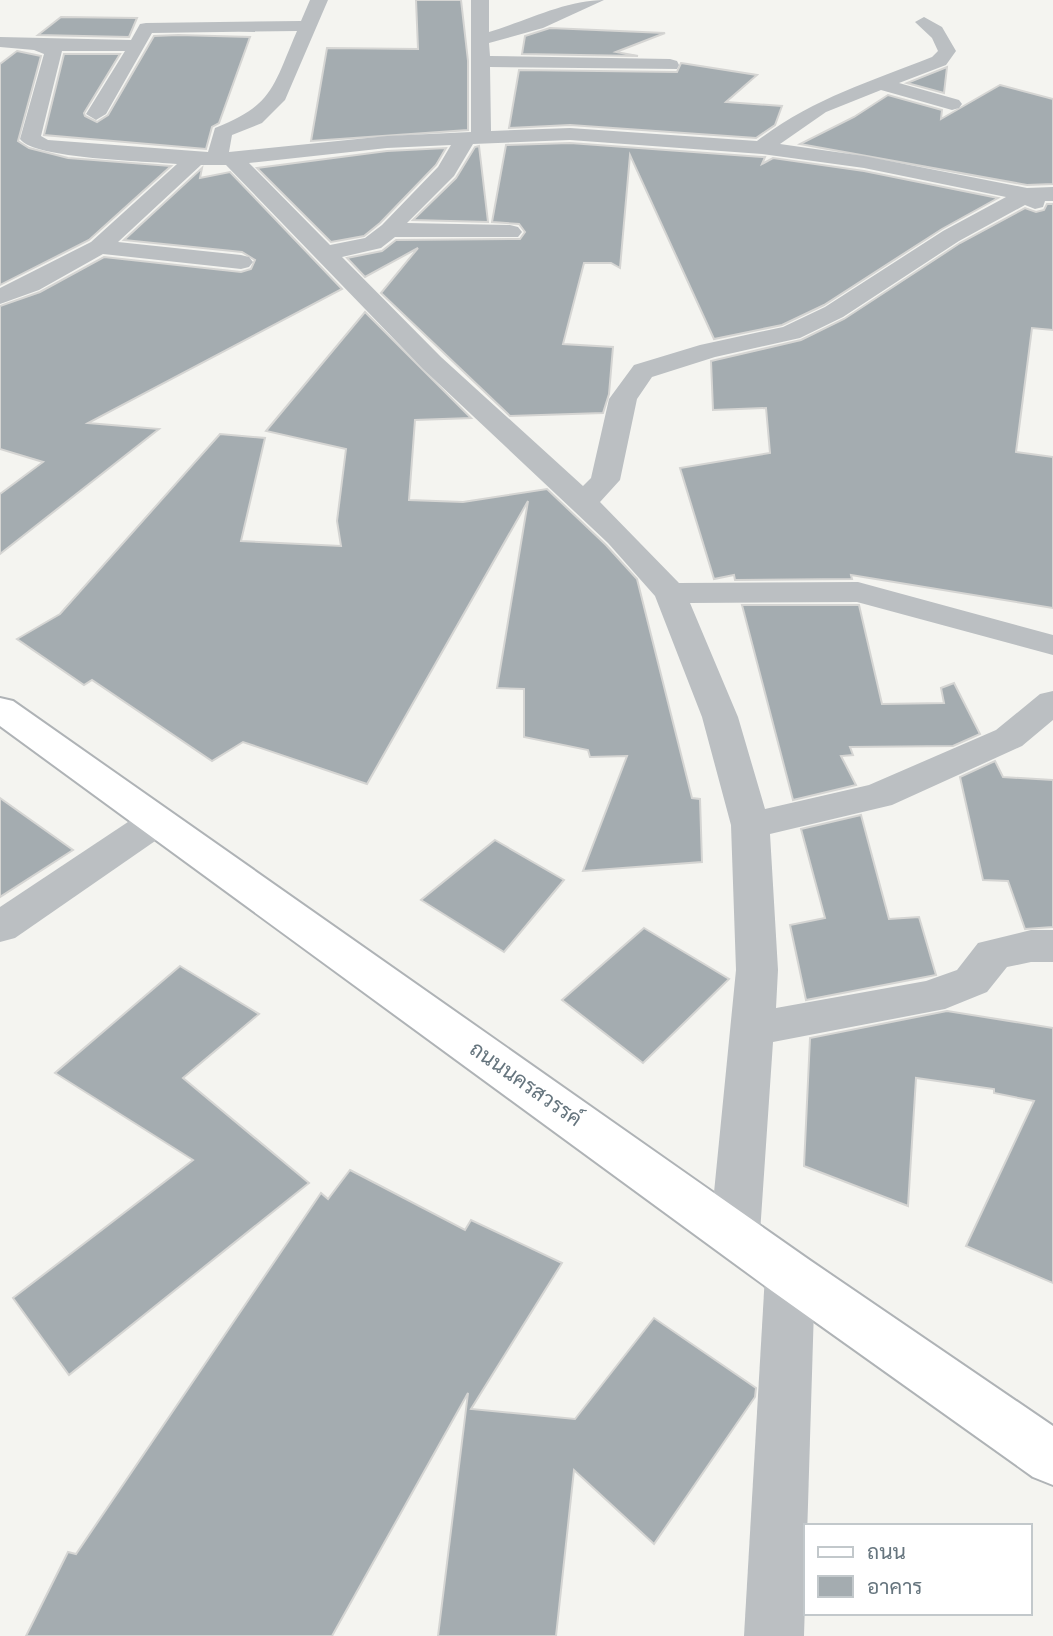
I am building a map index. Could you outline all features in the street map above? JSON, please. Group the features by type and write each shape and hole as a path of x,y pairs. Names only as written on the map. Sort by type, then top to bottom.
{"main road":[{"name":"ถนนนครสวรรค์","path":"0,709 735,1233 790,1275 1053,1458"}],"street":[{"path":"0,297 30,285 99,247 214,158 222,132 255,119 278,96 306,26 320,0"},
{"path":"325,253 373,243 390,230 474,137 481,61 480,0"},
{"path":"480,40 537,24 595,0"},
{"path":"762,148 807,114 939,61 947,51 944,41 934,27 925,22"},
{"path":"96,114 146,27 306,26"},
{"path":"0,42 137,46"},
{"path":"37,45 54,51 20,139 44,146 214,158 387,142 570,134 762,148 864,162 1040,195 1053,216"},
{"path":"481,61 670,65"},
{"path":"884,85 952,104"},
{"path":"214,158 325,253 432,363 619,536 670,593 720,717 750,825 757,970 735,1233"},
{"path":"583,503 605,480 623,399 643,371 709,351 791,333 834,312 951,236 1040,195"},
{"path":"390,230 510,232"},
{"path":"99,247 241,262"},
{"path":"670,593 858,592 1053,645"},
{"path":"750,825 879,796 1009,738 1053,702"},
{"path":"0,927 157,821"},
{"path":"752,1029 930,997 972,981 993,954 1031,946 1053,946"},
{"path":"774,1636 790,1275"}],"building":[{"path":"416,0 461,0 468,61 468,130 311,141 327,48 418,49"},
{"path":"61,17 137,18 129,37 38,35"},
{"path":"550,28 665,33 616,52 638,56 522,54 525,36"},
{"path":"154,36 250,37 219,123 212,127 206,149 44,135 64,54 120,54 84,113 97,122 108,115"},
{"path":"17,51 41,56 18,141 29,148 68,158 171,166 89,240 0,285 0,64"},
{"path":"681,63 757,75 726,102 782,106 775,125 756,138 570,125 509,128 519,70 677,72"},
{"path":"947,67 944,93 907,83"},
{"path":"1000,85 1053,99 1053,184 1027,185 800,144 854,117 888,95 942,110 941,119"},
{"path":"570,143 765,157 762,164 773,158 864,171 998,198 942,229 824,305 782,325 714,339 630,155 620,268 611,263 584,263 563,344 613,347 609,394 603,413 510,416 381,293 418,248 365,277 347,258 382,251 396,240 520,239 525,232 519,224 492,222 506,145"},
{"path":"479,146 488,222 413,220 456,178 475,147"},
{"path":"446,148 436,165 380,223 364,236 331,242 257,168 387,151"},
{"path":"202,168 200,178 230,172 342,289 88,423 159,429 0,554 0,494 43,462 0,449 0,306 40,292 104,257 241,272 251,269 255,260 242,252 124,240"},
{"path":"1047,204 1053,204 1053,330 1032,328 1016,452 1053,457 1053,608 851,575 852,579 735,580 734,575 714,579 680,468 770,453 766,408 713,410 711,361 801,340 844,319 960,243 1025,208 1036,212 1044,210"},
{"path":"365,312 471,418 415,420 409,500 463,502 547,489 606,545 637,579 692,798 700,799 702,862 583,871 627,756 590,757 588,750 524,737 524,689 497,688 528,501 367,784 243,742 212,761 92,680 84,685 17,639 60,614 220,434 265,438 241,541 341,546 337,521 346,449 266,431"},
{"path":"742,605 859,605 882,704 944,703 941,688 954,683 980,734 953,746 850,747 853,755 841,756 856,785 793,800"},
{"path":"995,761 1003,777 1053,780 1053,927 1025,929 1008,881 983,880 960,777"},
{"path":"0,798 73,850 0,897"},
{"path":"861,815 889,919 919,917 936,975 806,1000 790,925 825,918 801,829"},
{"path":"495,840 564,880 504,952 421,900"},
{"path":"644,928 729,979 643,1063 562,1000"},
{"path":"180,966 259,1014 183,1078 309,1183 69,1375 13,1298 193,1160 55,1073"},
{"path":"947,1011 1053,1028 1053,1283 966,1246 1034,1101 994,1093 994,1089 916,1078 908,1206 804,1166 810,1038"},
{"path":"350,1170 465,1230 471,1220 562,1263 471,1409 575,1419 654,1318 756,1388 755,1397 654,1544 574,1470 556,1636 438,1636 468,1393 332,1636 26,1636 68,1552 76,1554 321,1193 328,1199"}]}
